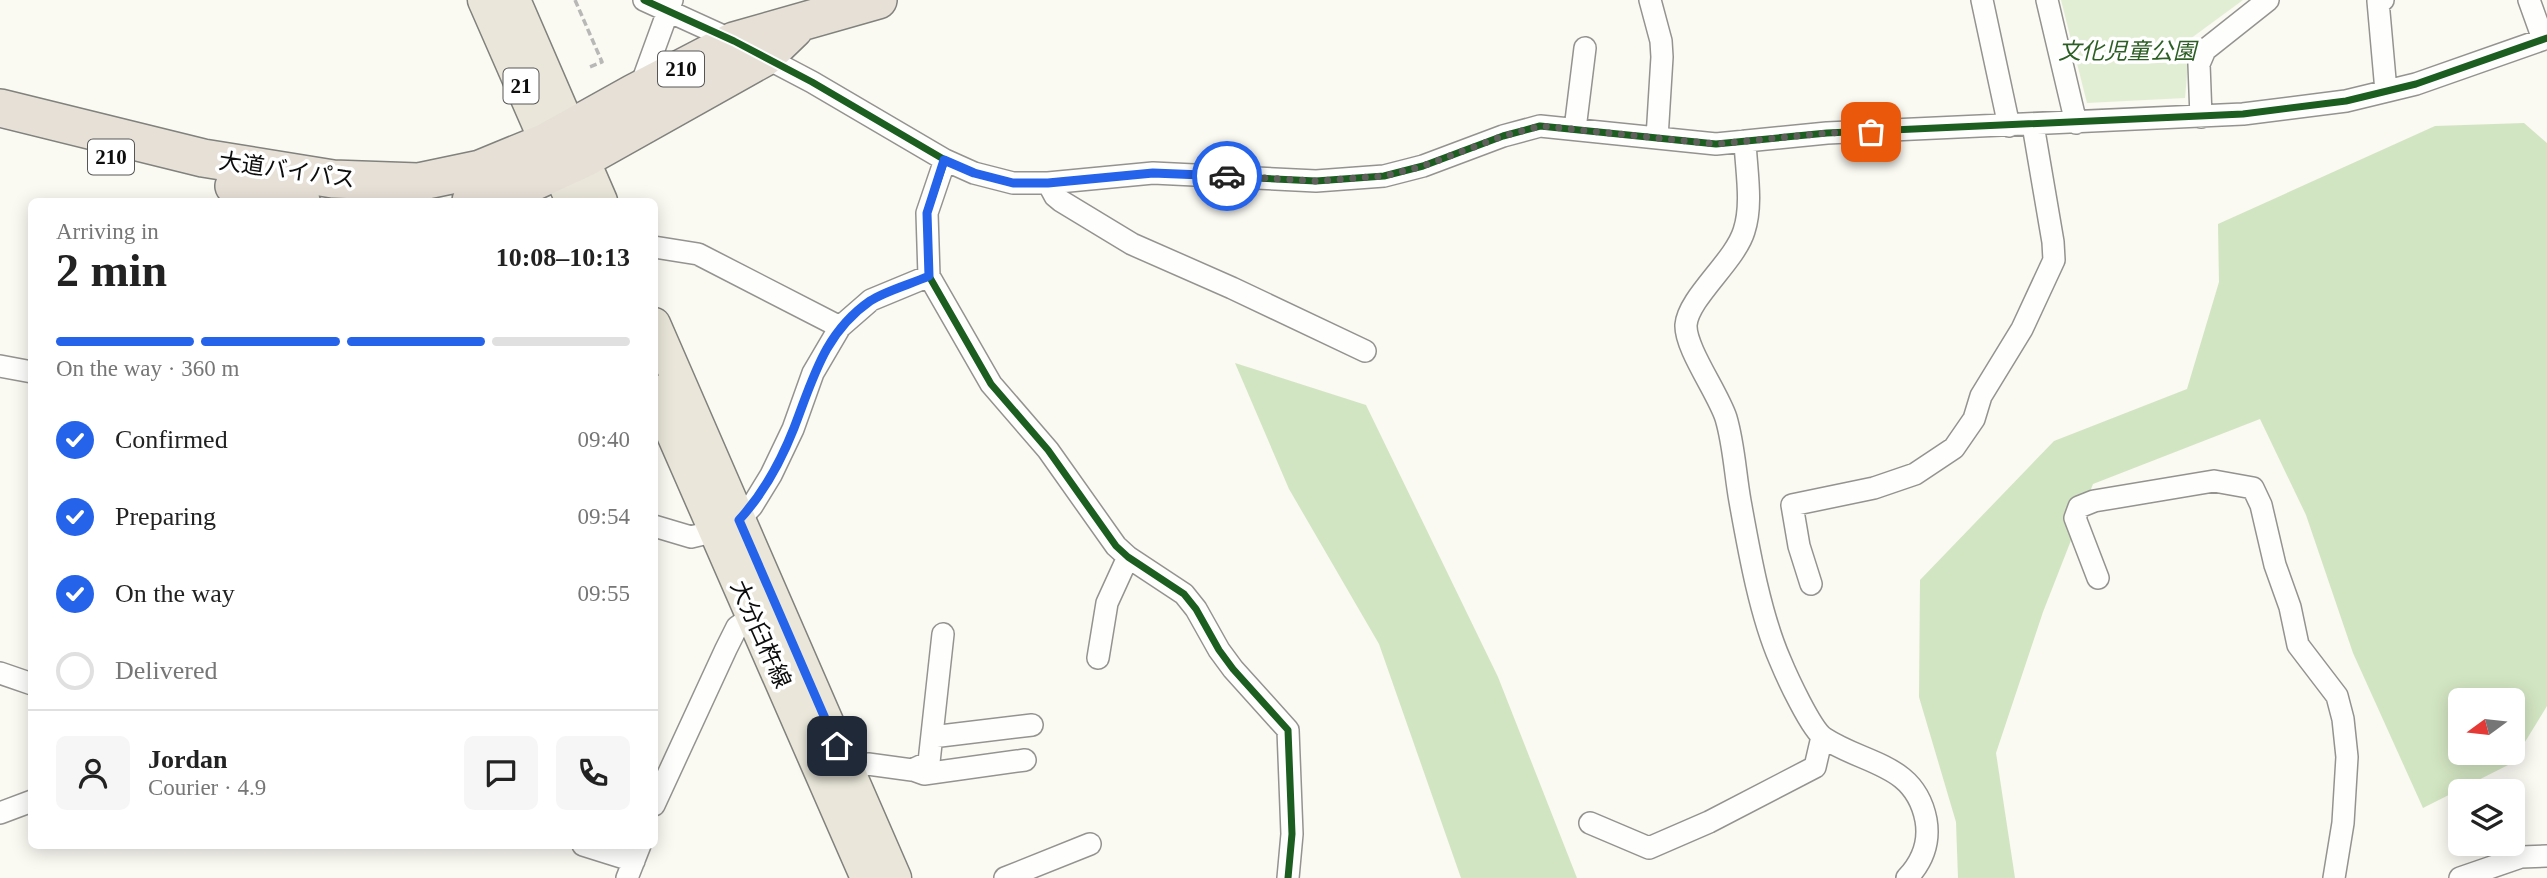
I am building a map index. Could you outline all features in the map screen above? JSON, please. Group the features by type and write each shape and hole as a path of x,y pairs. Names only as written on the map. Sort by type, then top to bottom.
{"highway":[{"name":"大道バイパス","path":"482,198 522,187 750,49 838,10 878,0"},
{"name":"大道バイパス","path":"0,108 203,158 356,182 418,182 480,169 566,160 634,93 750,49"},
{"name":"大道バイパス","path":"0,129 288,198"}],"main road":[{"name":"21","path":"484,0 566,160 598,198"},
{"name":"21","path":"514,0 566,160"},
{"name":"大分臼杵線","path":"658,335 727,525 763,608 836,775 895,878"},
{"name":"大分臼杵線","path":"658,398 727,525"},
{"name":"大分臼杵線","path":"836,775 867,878"}],"street":[{"path":"644,0 670,5 857,106 944,160 995,180 1013,183 1048,183 1153,173 1316,181 1384,176 1423,166 1503,136 1541,126 1716,144 1827,133 2201,117 2346,102 2416,84 2545,39 2529,0"},
{"path":"1650,0 1661,41 1662,57 1657,138"},
{"path":"1982,0 2009,126"},
{"path":"2047,0 2076,123"},
{"path":"2201,117 2199,64 2205,50 2268,0"},
{"path":"2380,0 2386,91"},
{"path":"634,93 641,85 670,5"},
{"path":"1574,129 1585,48"},
{"path":"1811,584 1799,545 1792,505 1874,488 1915,474 1954,448 1973,419 1981,396 2022,329 2053,260 2053,242 2033,125"},
{"path":"1745,141 1747,211 1744,231 1731,256 1694,305 1686,325 1691,346 1725,415 1768,632 1790,681 1822,737 1890,769 1910,784 1923,803 1928,830 1925,853 1907,878"},
{"path":"944,160 927,213 929,276 991,384 1048,450 1116,546 1184,594 1233,669 1287,730 1292,834 1288,878"},
{"path":"1048,183 1061,201 1132,244 1365,351"},
{"path":"658,248 698,254 840,327"},
{"path":"658,527 691,537 727,525 752,506 771,475 793,429 813,373 840,327 871,300 929,276"},
{"path":"0,366 28,371"},
{"path":"2098,578 2075,518 2079,508 2094,500 2214,481 2253,488 2262,505 2275,565 2290,607 2298,645 2337,696 2343,719 2346,770 2343,823 2334,878"},
{"path":"1098,658 1107,603 1128,557"},
{"path":"658,796 737,627 763,608"},
{"path":"912,770 929,762 943,634"},
{"path":"0,673 28,683"},
{"path":"932,737 1032,725"},
{"path":"1590,823 1648,848 1709,822 1815,767 1822,737"},
{"path":"836,775 868,764 925,774 1025,760"},
{"path":"0,813 28,802"},
{"path":"1005,878 1090,844"},
{"path":"596,849 633,861"},
{"path":"2460,878 2522,857 2547,856"}],"path":[{"path":"575,0 602,62 587,68"}],"green space":[{"name":"文化児童公園","path":"2061,0 2243,0 2190,39 2185,98 2087,103"},
{"path":"2524,123 2547,143 2547,706 2525,742 2525,688 2448,688 2448,765 2508,765 2480,779 2448,779 2448,795 2423,808 2353,653 2306,515 2260,419 2093,484 2043,612 1996,753 2015,878 1958,878 1956,822 1919,697 1920,580 2054,441 2187,389 2219,282 2218,224 2435,126"},
{"path":"1235,363 1366,405 1498,677 1577,878 1461,878 1379,644 1289,489"}],"cycle path":[{"path":"644,0 734,41 812,82 945,160 974,173 1013,183 1048,183 1153,173 1316,181 1384,176 1423,166 1503,136 1540,126 1716,144 1827,133 2243,114 2346,101 2416,84 2547,38"},
{"path":"945,160 927,213 929,276 991,384 1048,450 1116,546 1184,594 1233,669 1288,730 1292,834 1288,878"}],"way so far":[{"path":"1227,176 1316,181 1384,176 1423,166 1503,136 1541,126 1716,144 1827,133 1871,132"}],"route":[{"path":"837,746 739,520 752,506 771,475 793,429 813,373 840,327 871,300 929,276 927,213 944,160 995,180 1013,183 1048,183 1153,173 1227,176"}]}
